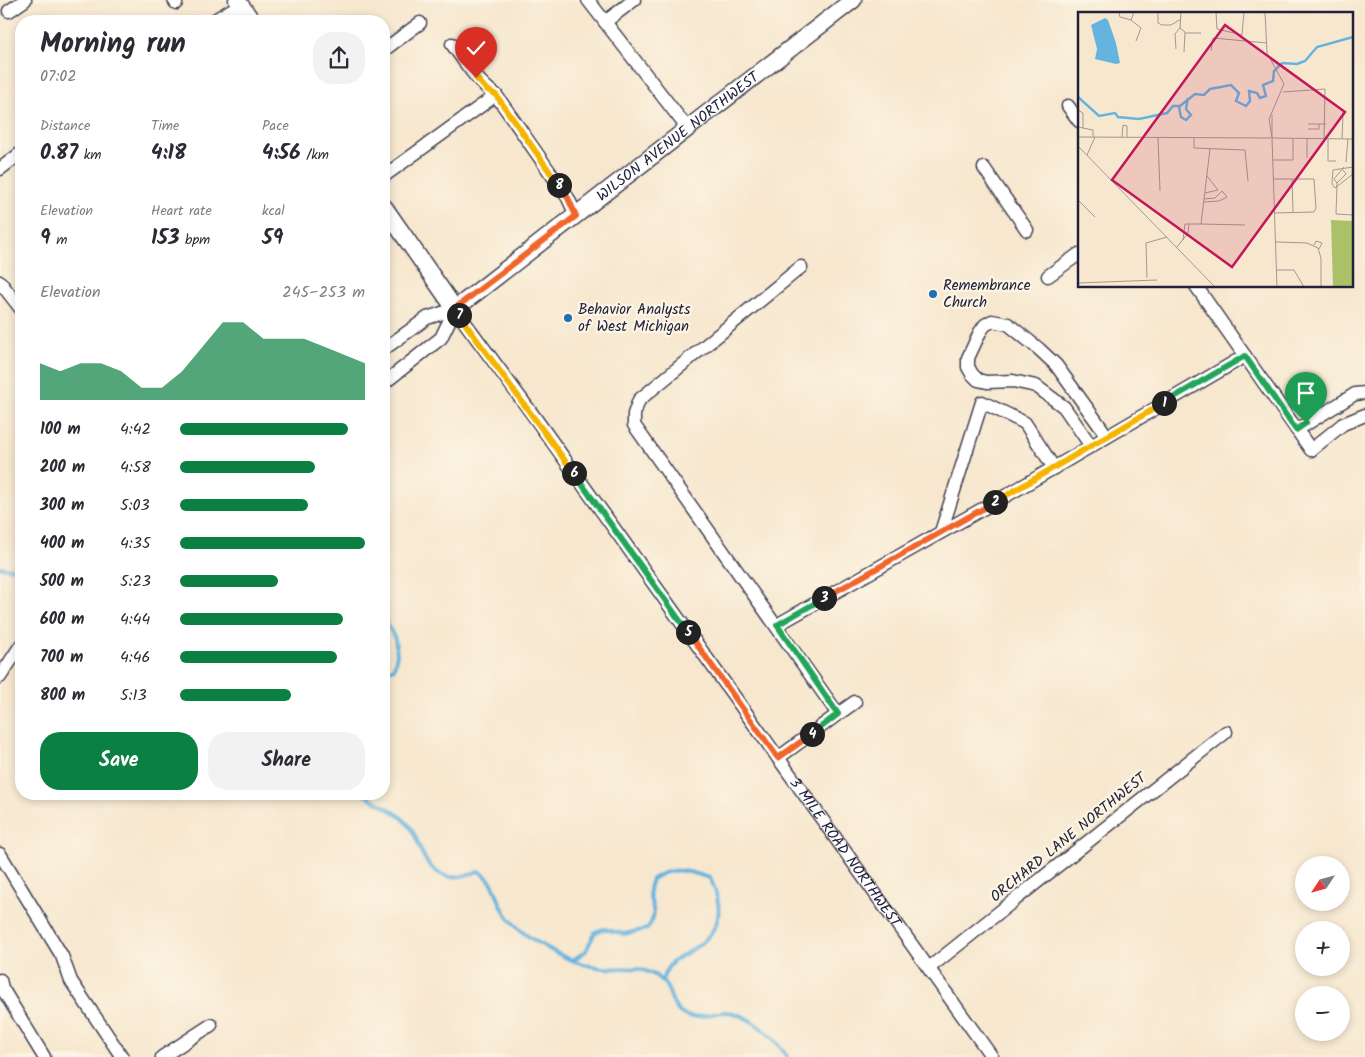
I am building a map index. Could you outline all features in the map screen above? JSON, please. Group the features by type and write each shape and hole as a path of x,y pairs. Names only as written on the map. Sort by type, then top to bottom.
{"main road":[{"name":"WILSON AVENUE NORTHWEST","path":"454,309 853,0"},
{"path":"239,2 248,15"},
{"name":"3 MILE ROAD NORTHWEST","path":"390,216 454,309"}],"street":[{"path":"9,11 25,0"},
{"path":"588,0 688,129"},
{"path":"605,22 634,0"},
{"path":"221,15 239,2"},
{"path":"390,46 420,23"},
{"path":"452,44 476,78 486,89 496,95 568,198 576,216"},
{"path":"390,172 496,95"},
{"path":"1068,106 1078,120"},
{"path":"0,169 15,158"},
{"path":"984,168 1027,230"},
{"path":"1048,276 1078,255"},
{"path":"801,267 639,400 634,414 634,425 838,714"},
{"path":"0,282 15,303"},
{"path":"1197,288 1311,450 1343,424 1365,415"},
{"path":"390,345 427,318 454,309"},
{"path":"390,378 441,338 454,309"},
{"name":"3 MILE ROAD NORTHWEST","path":"454,309 533,415 992,1057"},
{"path":"1091,446 1064,406 1036,386 1013,381 987,382 978,380 972,374 968,367 968,358 985,325 992,321 1008,324 1030,340 1056,366 1107,436"},
{"path":"777,625 1054,468 1245,356"},
{"path":"941,532 987,382"},
{"path":"1296,430 1355,394 1365,393"},
{"path":"982,402 1024,422 1054,468"},
{"path":"0,677 15,654"},
{"path":"778,758 854,702"},
{"name":"ORCHARD LANE NORTHWEST","path":"929,968 1226,732"},
{"path":"0,854 62,956 71,982 122,1057"},
{"path":"0,980 2,988 44,1057"},
{"path":"162,1057 211,1025"}],"waterway":[{"path":"0,567 15,569"},
{"path":"390,630 395,639 397,654 394,668 390,670"},
{"path":"373,800 406,822 425,859 436,871 449,877 463,876 479,871 484,875 493,886 504,912 525,934 551,950 581,963 604,968 637,969 649,972 664,983 675,1007 687,1016 696,1017 720,1012 743,1016 769,1035 787,1057"},
{"path":"573,960 586,951 595,932 604,929 624,934 647,929 654,914 649,891 652,879 674,871 710,878 715,889 719,909 715,926 703,942 670,965 662,981"}],"place":[{"name":"Remembrance Church","path":"933,294"},
{"name":"Behavior Analysts of West Michigan","path":"568,318"}],"route":[{"path":"476,78 486,89 496,95 568,198 576,216 454,309 533,415 778,758 838,714 777,625 1016,490 1245,356 1296,430 1306,423"}]}
